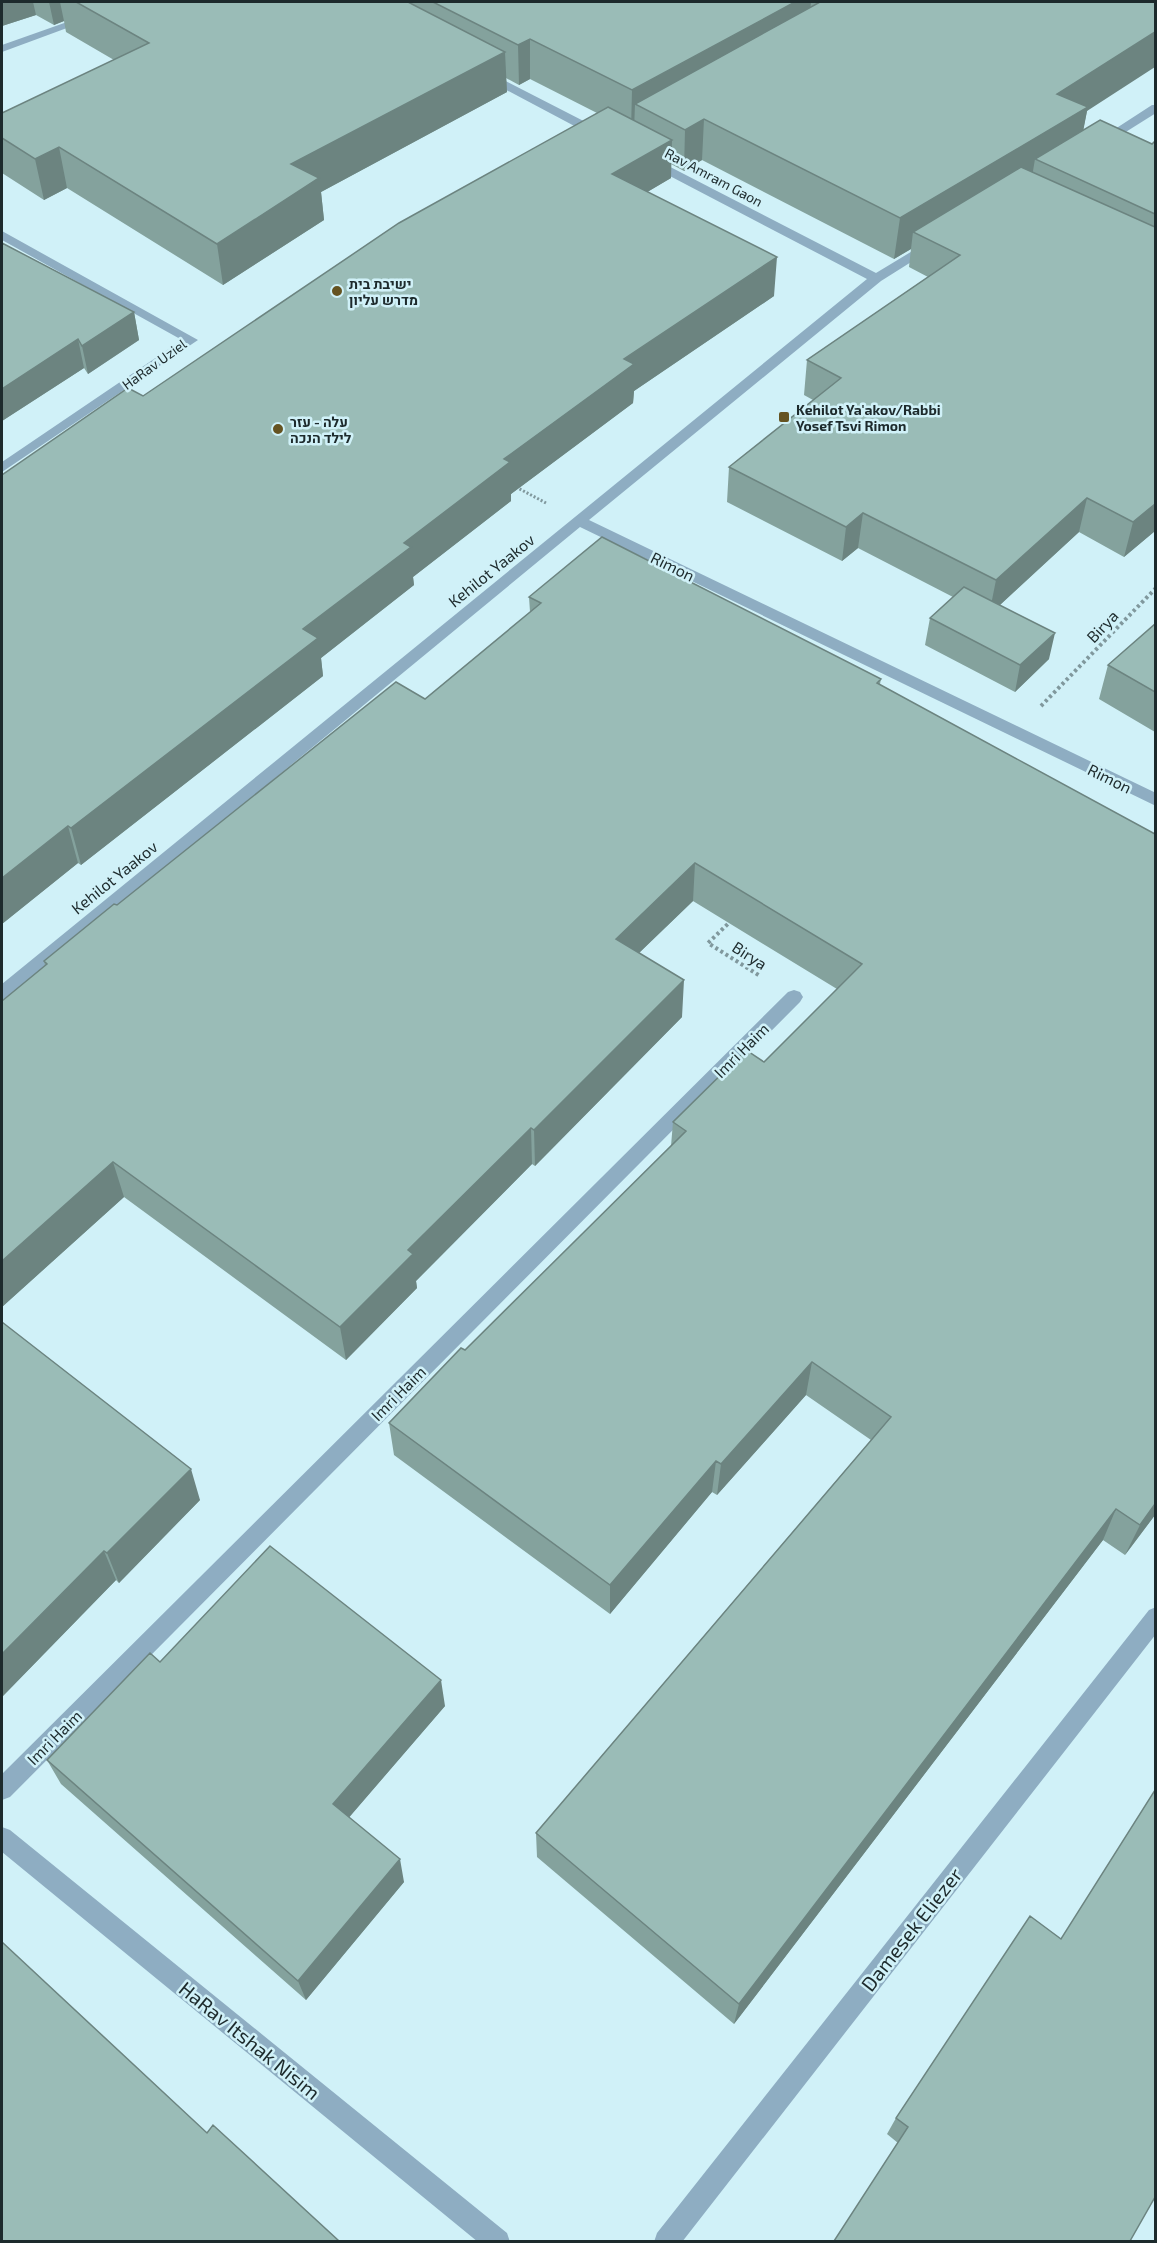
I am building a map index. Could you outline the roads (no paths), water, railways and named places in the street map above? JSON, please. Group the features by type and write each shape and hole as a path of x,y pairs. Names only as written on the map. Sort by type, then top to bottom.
{"street":[{"path":"2,49 102,13"},
{"path":"472,68 610,139"},
{"path":"1086,151 1155,108"},
{"name":"Rav Amram Gaon","path":"641,156 876,278"},
{"name":"HaRav Uziel","path":"2,235 191,340 2,468"},
{"name":"Kehilot Yaakov","path":"2,993 876,278 937,242"},
{"name":"Rimon","path":"579,521 1155,800"},
{"name":"Imri Haim","path":"2,1789 794,997"},
{"name":"Damesek Eliezer","path":"666,2241 1155,1617"},
{"name":"HaRav Itshak Nisim","path":"2,1838 498,2241"}],"place":[{"name":"ישיבת בית מדרש עליון","path":"337,291"},
{"name":"Kehilot Ya'akov/Rabbi Yosef Tsvi Rimon","path":"784,417"},
{"name":"עלה - עזר לילד הנכה","path":"278,429"}]}
